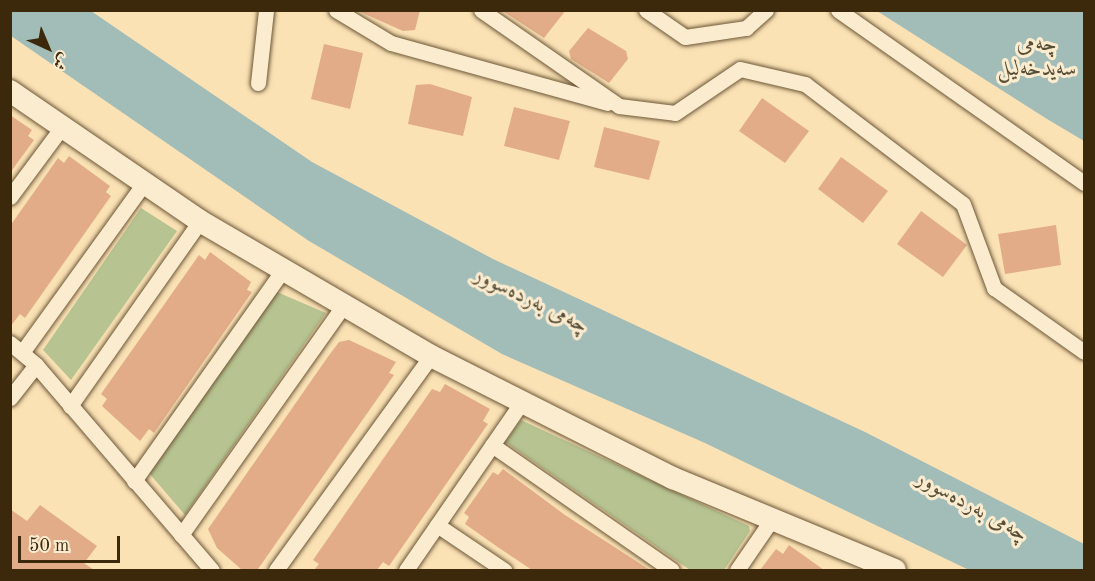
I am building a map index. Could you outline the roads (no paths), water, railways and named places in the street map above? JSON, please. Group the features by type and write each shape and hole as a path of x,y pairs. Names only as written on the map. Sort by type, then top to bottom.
{"street":[{"path":"258,83 266,10"},
{"path":"336,10 391,43 619,106 675,113 740,69 805,84 963,204 994,288 1084,352"},
{"path":"481,10 619,106"},
{"path":"646,10 685,37 746,28 766,10"},
{"path":"838,10 1084,183"},
{"path":"10,91 200,221 431,356 673,478 772,519 863,565 895,570"},
{"path":"10,197 62,127"},
{"path":"144,183 17,347 36,365 212,570"},
{"path":"70,406 200,221"},
{"path":"134,481 282,271"},
{"path":"181,535 343,306"},
{"path":"276,570 431,356"},
{"path":"10,398 36,365"},
{"path":"406,570 522,402"},
{"path":"492,445 672,570"},
{"path":"737,570 772,519"},
{"path":"437,525 504,570"}],"water":[{"name":"چەمی بەردەسوور","path":"11,10 91,11 312,162 493,259 865,432 1084,544 1084,570 969,570 705,443 502,354 309,241 11,36"},
{"name":"چەمی سەیدخەلیل","path":"877,11 1084,11 1084,141 1047,119"}]}
